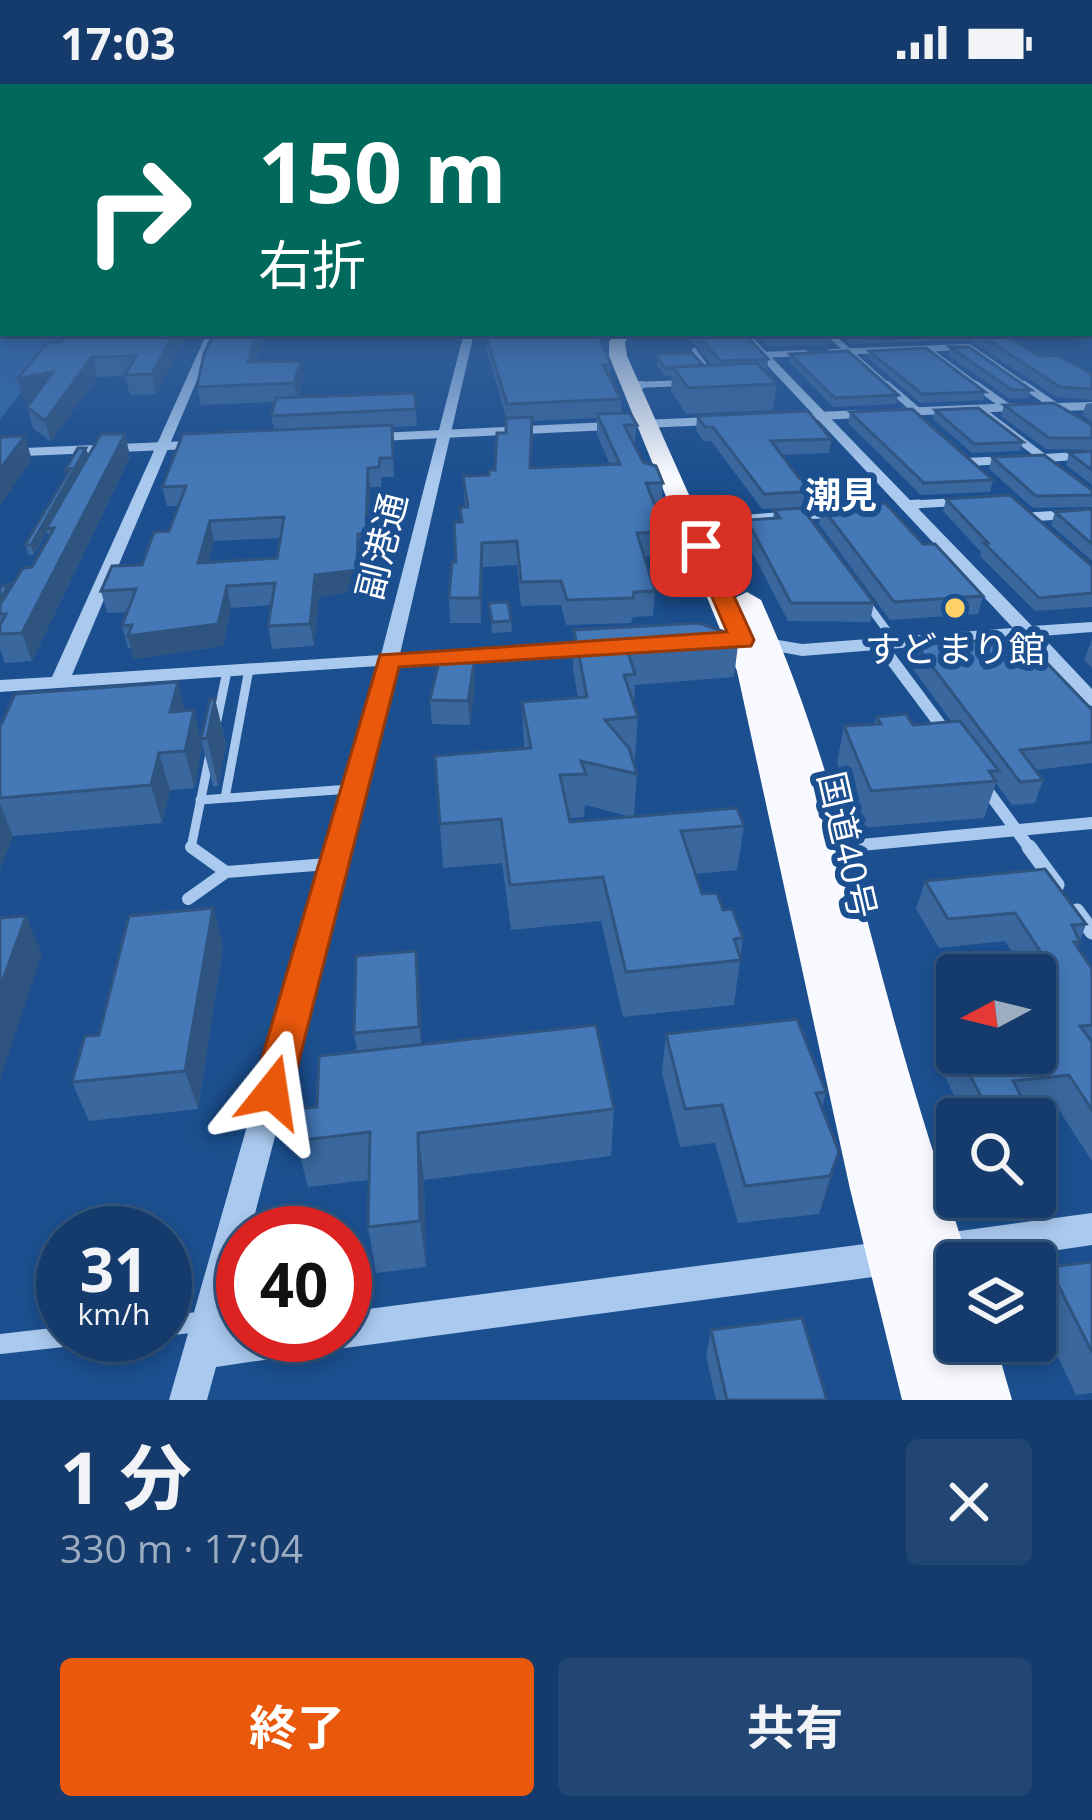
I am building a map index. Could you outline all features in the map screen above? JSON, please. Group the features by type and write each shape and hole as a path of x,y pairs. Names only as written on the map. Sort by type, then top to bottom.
{"highway":[{"name":"国道40号","path":"619,353 640,384 702,523 868,1010 936,1244"},
{"name":"国道40号","path":"634,353 640,384"},
{"name":"国道40号","path":"812,850 894,1257 932,1400"},
{"path":"972,1362 982,1400"}],"street":[{"path":"59,682 203,353"},
{"name":"副港通","path":"188,1400 389,660 464,353"},
{"path":"762,355 807,353"},
{"path":"850,353 926,424"},
{"path":"934,353 1008,407"},
{"path":"978,353 1075,419"},
{"path":"762,355 900,508 1092,700"},
{"path":"762,379 784,378"},
{"path":"640,384 717,381"},
{"path":"889,412 1092,406"},
{"path":"979,409 1060,470"},
{"path":"798,417 866,414"},
{"path":"375,437 732,420"},
{"path":"1,455 210,444"},
{"path":"953,449 981,474"},
{"path":"968,462 1092,455"},
{"path":"900,508 967,502"},
{"path":"1019,508 1044,531"},
{"path":"702,523 844,513"},
{"path":"1028,517 1092,514"},
{"path":"740,641 802,650 1092,628"},
{"path":"889,644 963,756"},
{"path":"0,686 615,645"},
{"path":"976,775 1092,932"},
{"path":"812,850 1092,823"},
{"path":"1001,1242 1092,1229"},
{"path":"372,1326 936,1251"},
{"path":"192,1332 216,1335"},
{"path":"0,1344 36,1340"}],"lane":[{"path":"697,353 717,381"},
{"path":"91,470 102,449"},
{"path":"802,515 816,534"},
{"path":"856,588 889,644"},
{"path":"215,727 238,670"},
{"path":"225,798 238,670"},
{"path":"212,746 191,848 226,872"},
{"path":"200,800 354,789"},
{"path":"188,899 226,872 334,864"}],"shaded area":[{"path":"0,353 53,353 0,419"}],"building":[{"path":"38,353 163,353 152,374 125,375 136,356 92,357 45,421 27,407 53,372 17,379"},
{"path":"251,353 248,362 301,361 294,383 197,387 204,354"},
{"path":"491,353 606,353 611,365 603,365 621,399 507,404"},
{"path":"692,353 703,365 665,368 658,354"},
{"path":"714,353 763,353 768,359 721,361"},
{"path":"851,353 898,395 835,398 790,354"},
{"path":"872,353 933,353 985,392 922,394"},
{"path":"959,353 978,353 1031,390 1012,390"},
{"path":"1008,353 1057,355 1092,374 1092,389 1060,387"},
{"path":"757,363 777,384 688,388 673,367"},
{"path":"415,393 416,409 271,416 276,398"},
{"path":"1054,403 1092,425 1092,438 1049,438 1004,405"},
{"path":"978,408 1023,442 974,444 935,410"},
{"path":"912,409 993,480 924,483 850,412"},
{"path":"808,411 831,439 771,441 799,478 811,480 820,491 764,494 713,427 705,427 697,416"},
{"path":"630,413 637,425 624,425 643,462 656,466 663,483 646,483 666,532 637,533 655,591 634,592 633,598 567,600 561,581 521,582 517,541 482,543 480,598 449,598 452,562 456,562 454,522 462,522 460,507 468,507 463,476 489,475 489,470 495,470 497,433 506,433 506,418 532,417 530,468 620,464 597,414"},
{"path":"392,425 393,458 380,458 379,467 368,468 366,534 358,534 357,570 315,575 310,624 268,626 275,583 227,586 218,624 128,636 132,625 122,626 136,589 101,591 112,566 142,565 154,532 169,531 186,486 162,487 183,434","holes":["284,517 277,558 198,563 210,521"]},
{"path":"101,434 125,434 22,633 0,634 6,614 0,614 0,605 23,568 32,567 54,528 46,529"},
{"path":"25,436 0,469 0,437"},
{"path":"78,448 86,448 31,545 25,545 70,469 65,470"},
{"path":"1092,451 1092,470 1069,453"},
{"path":"1044,455 1092,490 1092,495 1036,496 992,457"},
{"path":"1010,495 1092,566 1092,593 1039,598 946,499"},
{"path":"885,503 923,544 935,544 983,596 894,602 822,507"},
{"path":"802,508 874,603 791,603 747,520 780,518 774,510"},
{"path":"1092,509 1092,544 1055,512"},
{"path":"508,602 511,621 492,622 489,603"},
{"path":"699,623 739,637 626,646 635,674 624,675 638,717 605,720 629,748 637,774 581,761 586,774 560,775 570,822 737,808 744,826 681,831 702,894 717,893 723,910 732,909 743,938 734,939 741,960 626,972 603,877 510,885 501,819 440,824 435,756 531,748 522,702 587,697 574,630"},
{"path":"1023,638 1092,710 1092,742 1020,750 1043,780 1020,782 916,645"},
{"path":"439,662 474,663 468,701 430,700"},
{"path":"178,682 170,712 194,710 185,751 159,753 151,785 0,798 0,723 15,694"},
{"path":"210,699 215,699 207,738 201,739"},
{"path":"906,714 913,725 960,721 999,771 989,771 996,781 871,791 844,726 881,724 876,717"},
{"path":"1045,869 1086,924 1072,925 1080,942 1074,942 1092,969 1092,1025 1080,1026 1092,1042 1092,1110 1069,1075 1013,1081 1021,1096 982,1098 969,1074 1056,1074 1056,954 1042,954 1015,913 948,919 925,881"},
{"path":"213,908 185,1071 72,1082 85,1036 99,1035 129,916"},
{"path":"26,916 0,988 0,918"},
{"path":"416,951 419,1027 354,1033 356,956"},
{"path":"797,1019 826,1092 816,1093 839,1152 830,1176 745,1186 722,1105 685,1109 666,1034"},
{"path":"596,1025 614,1109 418,1133 420,1221 372,1227 370,1132 296,1141 298,1109 317,1107 319,1056"},
{"path":"1092,1264 1092,1352 1056,1281 1056,1266"},
{"path":"802,1318 827,1400 727,1400 711,1330"}],"place":[{"name":"すどまり館","path":"955,608"}],"district":[{"name":"潮見","path":"841,494"}],"route":[{"path":"272,1092 389,660 709,638 742,640 701,546"}]}
